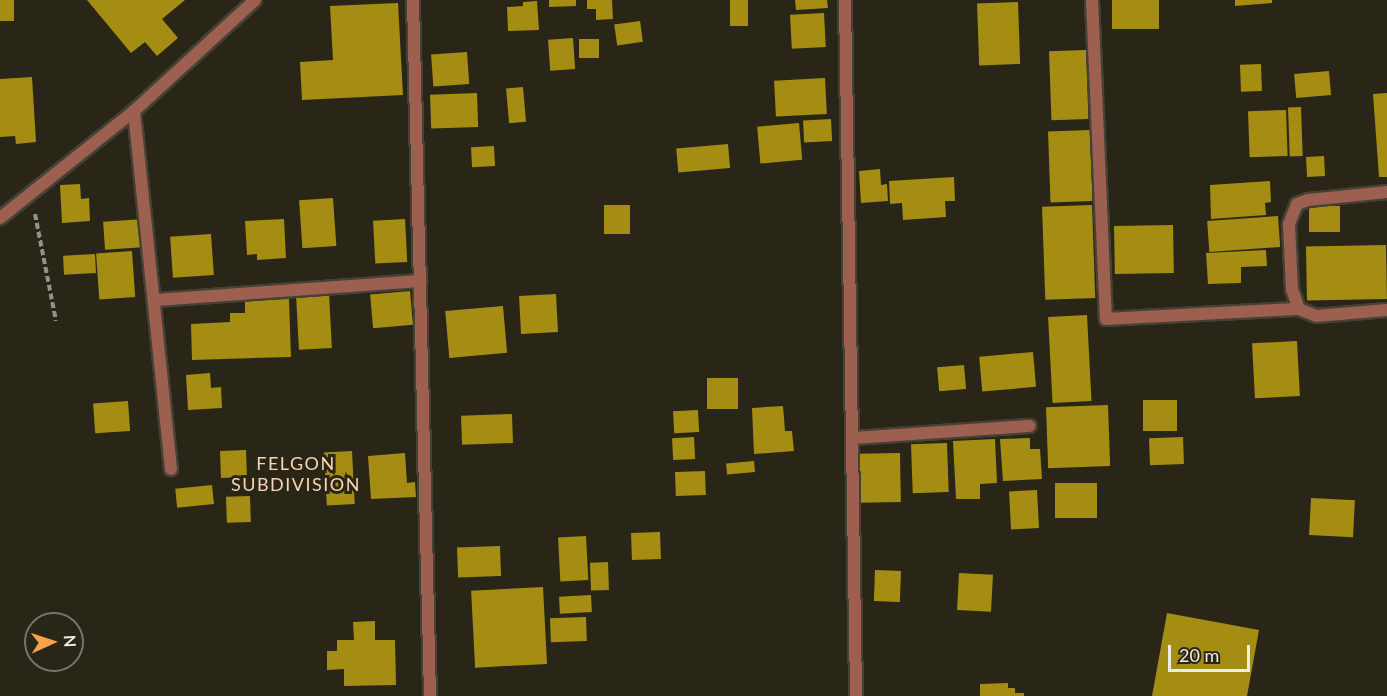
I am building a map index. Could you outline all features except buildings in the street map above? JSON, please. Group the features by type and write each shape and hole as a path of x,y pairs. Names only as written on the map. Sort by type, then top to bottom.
{"street":[{"path":"0,218 134,111 255,0"},
{"path":"413,0 430,696"},
{"path":"845,0 856,696"},
{"path":"1092,0 1106,319 1299,309 1316,316 1387,310"},
{"path":"134,111 171,469"},
{"path":"1299,309 1292,289 1289,224 1297,204 1308,200 1387,192"},
{"path":"155,300 420,281"},
{"path":"852,438 1030,426"}],"path":[{"path":"31,193 56,321"}],"district":[{"name":"FELGON SUBDIVISION","path":"296,474"}]}
